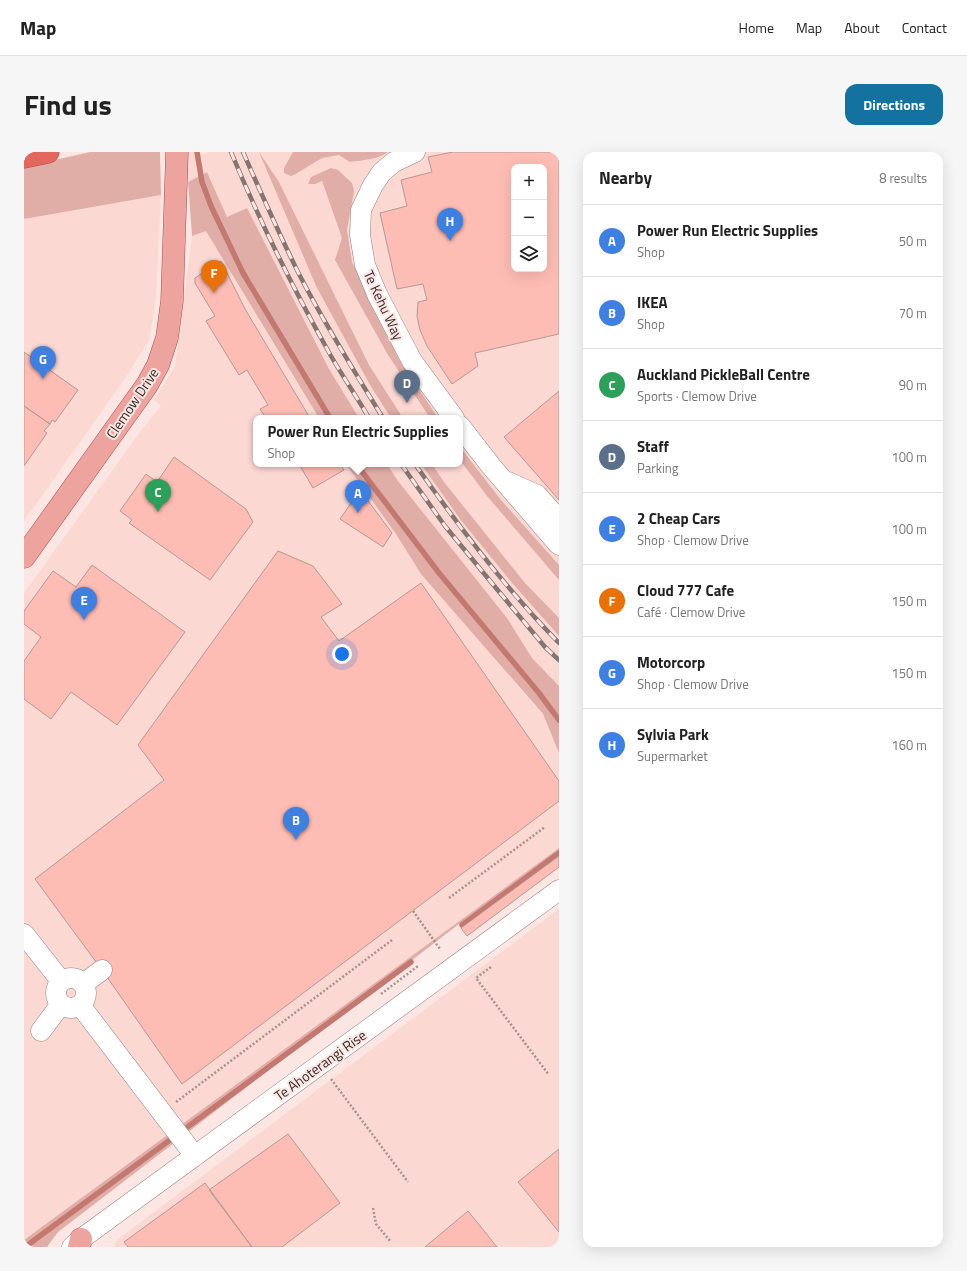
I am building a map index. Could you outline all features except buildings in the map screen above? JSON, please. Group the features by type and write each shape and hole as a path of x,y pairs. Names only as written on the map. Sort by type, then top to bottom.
{"highway":[{"path":"24,157 48,152"}],"main road":[{"name":"Clemow Drive","path":"24,557 147,384 163,351 167,338 172,300 177,152"}],"street":[{"name":"Te Kehu Way","path":"415,152 394,162 382,172 373,185 362,210 360,235 366,265 377,294 412,361 452,415"},
{"path":"463,430 559,545"},
{"path":"503,479 537,495 559,520"},
{"name":"Te Ahoterangi Rise","path":"77,1245 195,1156 559,890"},
{"path":"24,934 61,981"},
{"path":"83,984 102,970"},
{"path":"41,1031 70,1005 83,1002 86,993 83,984 75,978 61,981 58,985 56,995 70,1005 170,1111 182,1138 195,1156"}],"path":[{"path":"449,898 545,827"},
{"path":"413,911 440,949"},
{"path":"170,1111 392,940"},
{"path":"381,994 418,966"},
{"path":"491,967 476,978 549,1075"},
{"path":"328,1076 408,1182"},
{"path":"373,1208 376,1224 391,1242"}],"shaded area":[{"path":"90,152 160,152 161,195 24,219 24,167"},
{"path":"187,152 201,152 202,155 208,152 559,152 559,618 525,583 444,482 434,467 463,467 463,415 401,415 369,365 279,182 260,154 316,286 370,385 389,415 357,415 329,370 246,208 227,217 207,172 188,182"},
{"path":"259,152 279,182 369,365 401,415 389,415 370,385 316,286"},
{"path":"293,152 388,152 374,158 350,162 339,155 322,158 291,176 284,173 284,168"},
{"path":"331,168 338,170 352,183 354,191 347,230 352,262 399,359 436,415 428,415 388,355 335,260 342,238 322,181 315,184 308,184 311,177"},
{"path":"207,172 227,217 247,208 329,369 357,415 317,415 206,231 192,236 188,182"},
{"path":"161,195 156,299 149,341 122,383 24,521 24,219"},
{"path":"206,230 317,415 253,415 253,467 348,467 396,534 421,574 543,715 559,753 559,848 24,1240 24,593 140,432 161,406 154,400 175,366 192,236"},
{"path":"463,451 501,500 559,565 559,580 487,496 463,464"},
{"path":"348,467 389,467 398,481 507,618 532,658 559,686 559,753 543,714 421,574 396,534"},
{"path":"389,467 423,467 460,519 512,583 559,636 559,686 532,658 507,618 398,481"},
{"path":"423,467 434,467 444,482 525,583 559,618 559,636 512,583 460,519"},
{"path":"559,848 559,850 459,924 58,1232 47,1247 24,1247 24,1240"},
{"path":"559,909 559,1247 114,1247 118,1239"}],"waterway":[{"path":"197,152 202,182 211,206 243,273 328,415"},
{"path":"360,467 439,573 539,693 559,720"},
{"path":"462,925 559,853"},
{"path":"25,1247 411,962"}],"railway":[{"path":"231,152 291,281 331,356 367,415"},
{"path":"243,152 277,229 309,292 381,415"},
{"path":"403,467 445,526 545,647 559,660"},
{"path":"417,467 448,511 501,579 559,643"}],"place":[{"name":"Sylvia Park","path":"450,241"},
{"name":"Cloud 777 Cafe","path":"214,293"},
{"name":"Motorcorp","path":"43,379"},
{"name":"Staff","path":"407,403"},
{"name":"Auckland PickleBall Centre","path":"158,512"},
{"name":"Power Run Electric Supplies","path":"358,513"},
{"name":"2 Cheap Cars","path":"84,620"},
{"name":"IKEA","path":"296,840"}]}
